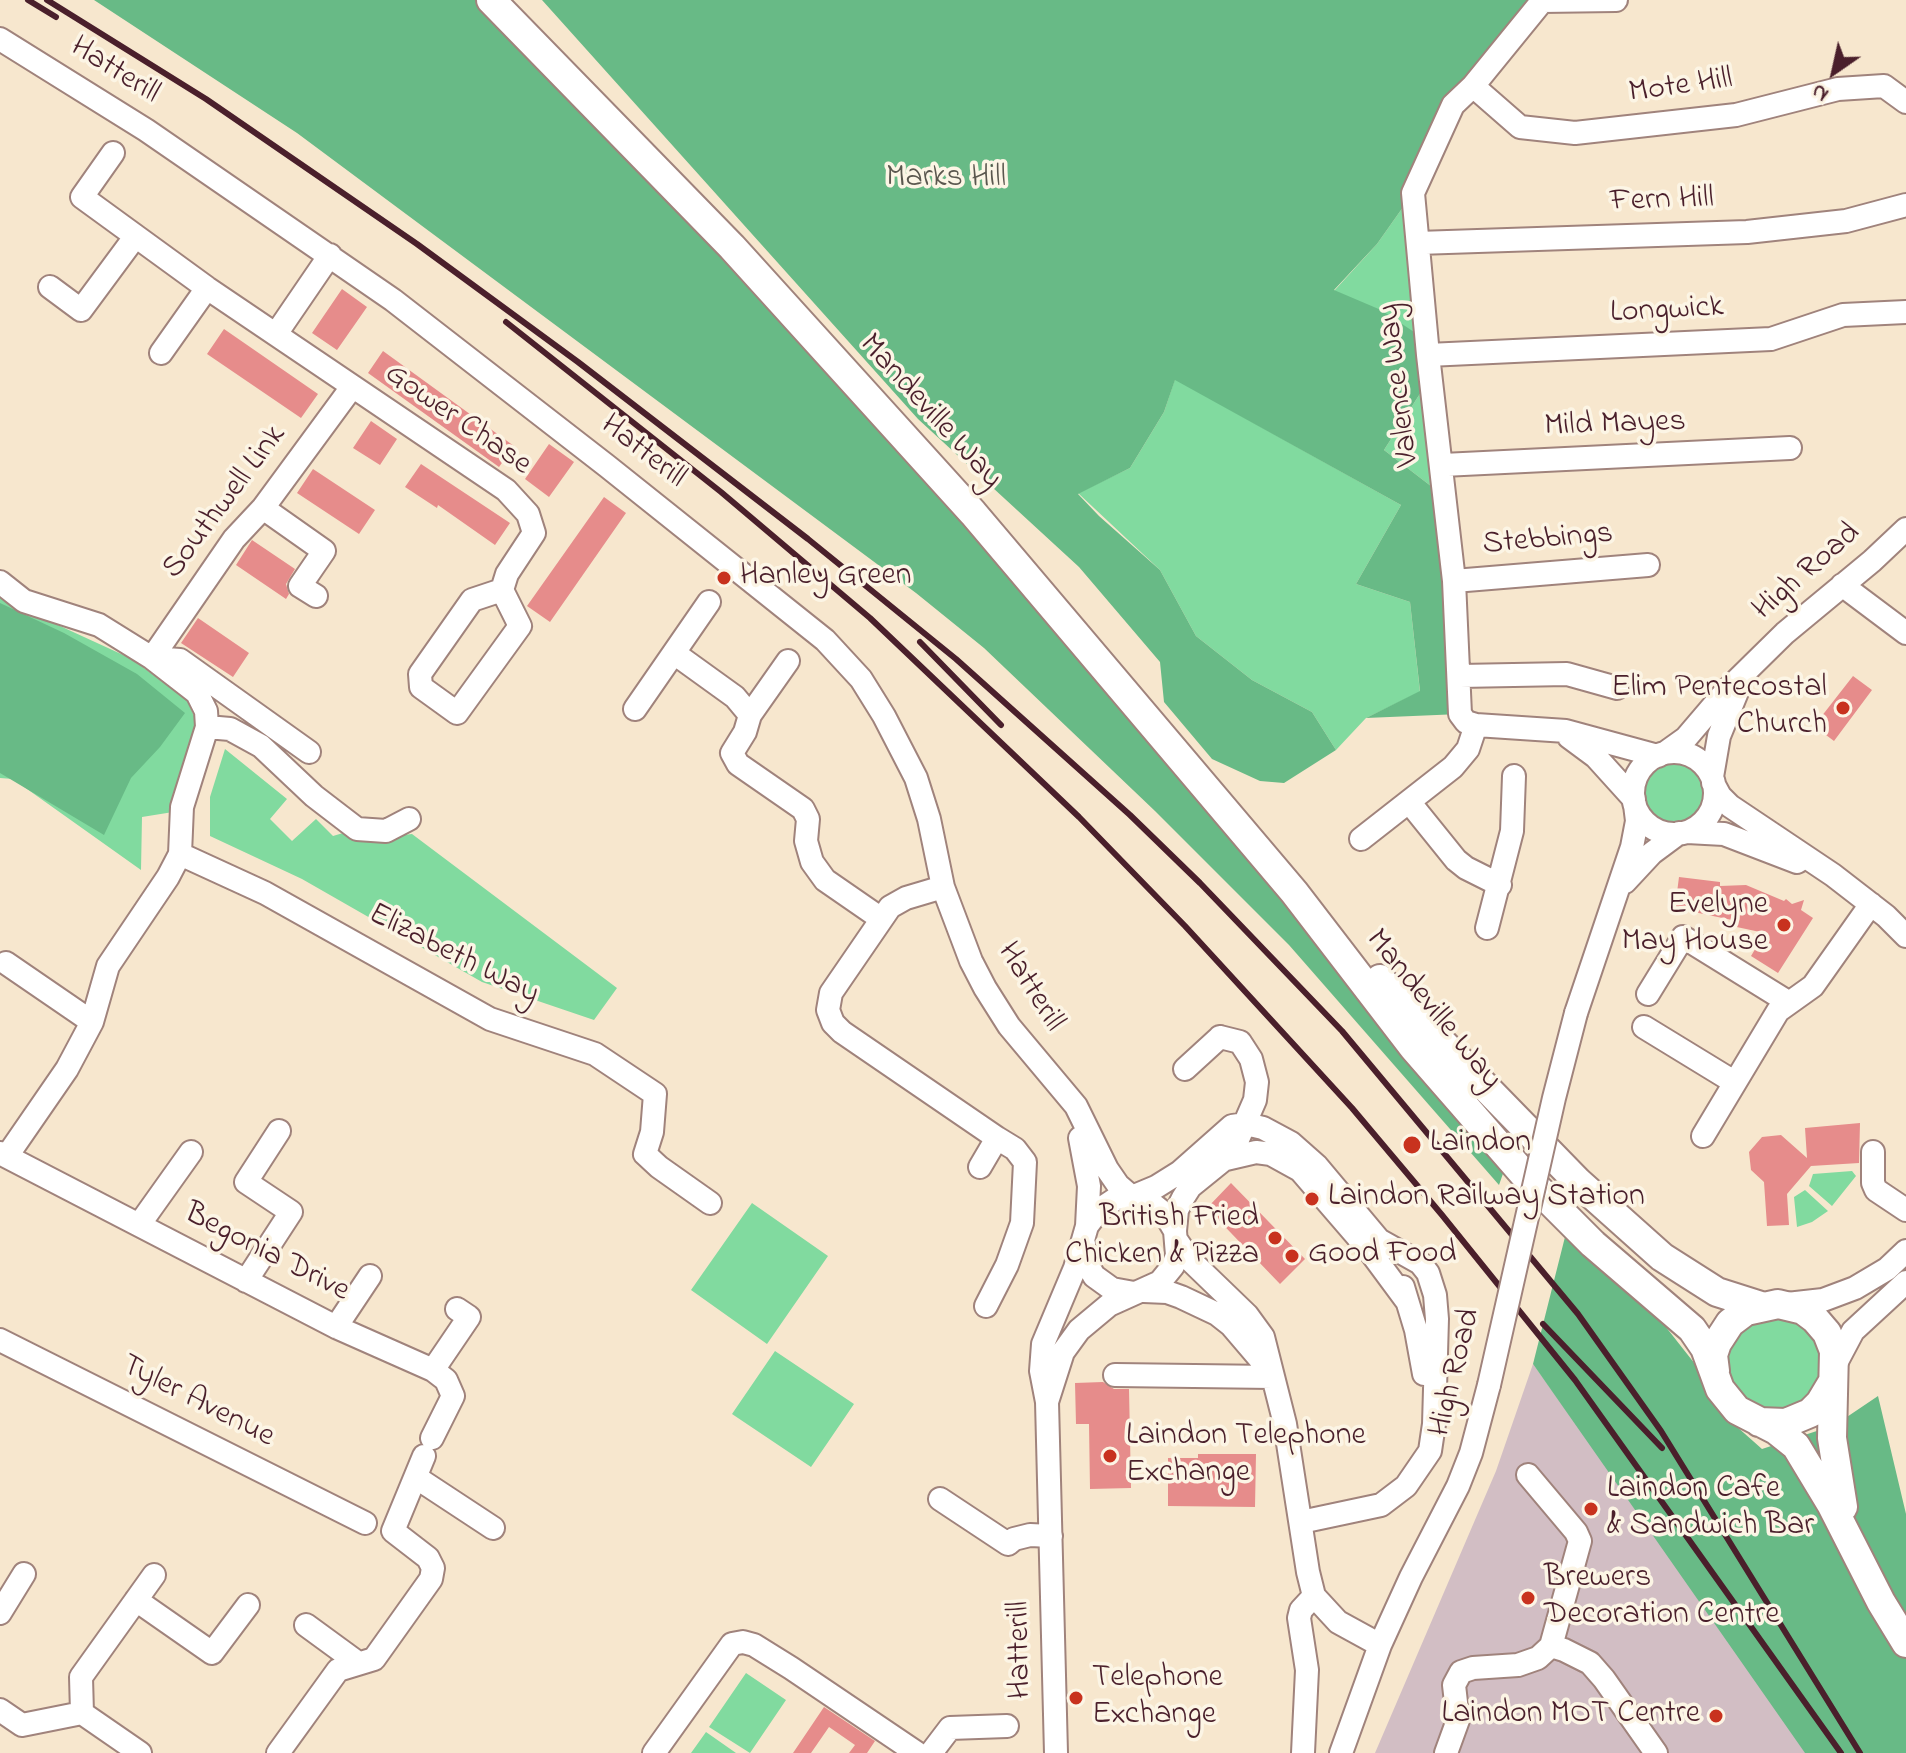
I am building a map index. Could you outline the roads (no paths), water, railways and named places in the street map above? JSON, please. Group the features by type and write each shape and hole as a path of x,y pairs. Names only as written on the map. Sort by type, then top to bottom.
{"main road":[{"name":"Mandeville Way","path":"491,0 659,170 855,381 1068,621 1294,892 1430,1068 1528,1179 1593,1244 1692,1329 1705,1348 1727,1400 1737,1410 1784,1435 1800,1451 1906,1643"},
{"name":"Mandeville Way","path":"1294,892 1578,1182 1662,1257 1698,1283 1727,1296 1803,1310 1827,1333 1834,1351 1831,1421 1834,1460 1855,1548"},
{"path":"1715,1376 1713,1355 1723,1332 1738,1316 1769,1305"},
{"path":"1759,1422 1786,1423 1810,1413 1820,1403 1834,1372"}],"street":[{"path":"1542,0 1616,0"},
{"name":"Valence Way","path":"1476,725 1466,722 1460,714 1454,581 1413,193 1453,105 1473,86 1542,0"},
{"name":"Hatterill","path":"0,39 146,130 393,300 825,640 861,679 916,778 929,819 943,887 971,961 985,988 1009,1026 1082,1115 1107,1169 1118,1185 1132,1197 1158,1207 1176,1236 1177,1255 1167,1275 1098,1312 1070,1340 1056,1367 1047,1402"},
{"name":"Mote Hill","path":"1473,86 1520,127 1575,133 1736,115 1838,89 1884,86 1906,102"},
{"name":"Gower Chase","path":"113,153 82,197 207,288 506,490 528,514 534,533 507,574 502,590"},
{"name":"Fern Hill","path":"1418,243 1747,232 1846,221 1906,205"},
{"path":"50,287 81,310 135,237"},
{"path":"276,334 330,255"},
{"path":"161,353 207,288"},
{"name":"Longwick","path":"1428,355 1771,339 1843,315 1906,312"},
{"name":"Southwell Link","path":"152,658 234,539 263,508 352,387"},
{"name":"Mild Mayes","path":"1443,465 1790,448"},
{"path":"263,508 324,551 300,586 316,596"},
{"name":"High Road","path":"1661,755 1686,738 1727,690 1785,633 1906,529"},
{"name":"Stebbings","path":"1454,581 1648,565"},
{"path":"0,582 24,601 99,625 152,658 197,693 206,711 207,727 182,807 180,854 108,966 92,1022 67,1069 4,1154"},
{"path":"1842,585 1906,633"},
{"path":"502,590 520,626 457,713 421,687 420,674 472,600 502,590"},
{"path":"635,709 709,602"},
{"path":"674,653 735,697 750,715"},
{"path":"152,658 180,660 309,752"},
{"path":"788,661 750,715 745,732 732,753 738,764 803,809 808,819 806,841 812,862 825,880 880,918"},
{"name":"High Road","path":"1713,780 1716,748 1725,718 1753,665"},
{"path":"1460,676 1567,674 1617,688"},
{"path":"1361,839 1410,803 1461,758 1468,749 1476,725 1545,728 1661,755"},
{"path":"207,727 230,729 261,746 314,796 357,829 386,831 409,819"},
{"path":"1545,728 1561,733 1596,757 1635,802 1642,819 1654,828 1666,833 1708,832 1754,844 1848,887"},
{"path":"1635,802 1637,776 1646,763 1661,755 1677,752 1695,758 1704,765 1720,796 1730,806 1848,887 1906,936"},
{"path":"1487,928 1512,831 1514,776"},
{"path":"1683,833 1700,824 1711,810 1715,799 1713,780"},
{"name":"High Road","path":"1341,1753 1380,1645 1458,1486 1481,1421 1576,1013 1634,839 1635,802"},
{"path":"1410,803 1456,860 1500,885"},
{"name":"High Road","path":"1614,900 1644,860 1683,833"},
{"name":"Elizabeth Way","path":"180,854 265,893 490,1019 595,1054 655,1094 652,1132 645,1154 710,1203"},
{"path":"943,887 906,898 890,907 831,993 828,1010 833,1023 853,1040 1015,1149 1025,1162 1022,1223 1007,1265 986,1306"},
{"path":"1703,1136 1773,1018 1788,1002 1813,986 1871,904"},
{"path":"1648,994 1683,937 1788,1002"},
{"path":"6,963 92,1022"},
{"path":"1644,1027 1734,1082"},
{"path":"1132,1197 1180,1172 1236,1127 1255,1100 1255,1071 1240,1042 1220,1037 1185,1069"},
{"name":"Hatterill","path":"1052,1079 1074,1120 1085,1155 1089,1186 1084,1258 1094,1276 1112,1289 1139,1292"},
{"path":"1226,1159 1236,1127"},
{"path":"1236,1127 1263,1128 1291,1143 1339,1189 1379,1240 1424,1266 1433,1282 1437,1319 1430,1451 1412,1478 1381,1505 1301,1522"},
{"path":"246,1281 291,1212 246,1182 279,1131"},
{"path":"980,1167 997,1138"},
{"path":"139,1225 191,1152"},
{"path":"1380,1645 1347,1628 1331,1616 1314,1596 1285,1424 1268,1350 1260,1330 1247,1315 1190,1260 1176,1236 1177,1210 1190,1187 1226,1159 1256,1152 1289,1161 1369,1250 1406,1300"},
{"path":"1873,1152 1873,1183 1876,1190 1906,1210"},
{"name":"Begonia Drive","path":"4,1154 336,1327 433,1370 446,1380 453,1396"},
{"name":"Hatterill","path":"1056,1753 1047,1402 1041,1371 1043,1344 1075,1268 1086,1232 1105,1205 1117,1198 1132,1197"},
{"path":"1769,1305 1813,1302 1844,1293 1879,1275 1906,1251"},
{"path":"1412,1260 1404,1266 1401,1276 1421,1354 1424,1389 1412,1478"},
{"path":"336,1327 370,1276"},
{"path":"1834,1372 1853,1331 1906,1282"},
{"path":"1139,1292 1167,1292 1217,1314 1247,1341 1273,1377"},
{"path":"433,1370 469,1317 457,1309"},
{"name":"Tyler Avenue","path":"0,1340 365,1523"},
{"path":"1115,1375 1273,1377"},
{"path":"278,1753 348,1667 374,1659 431,1579 433,1568 428,1558 393,1531 453,1396 471,1380"},
{"path":"424,1457 493,1528"},
{"path":"1446,1753 1458,1720 1454,1685 1461,1672 1473,1668 1518,1665 1538,1658 1551,1646 1580,1541 1576,1532 1528,1475"},
{"path":"940,1499 1008,1544 1030,1535 1051,1536"},
{"path":"0,1613 24,1574"},
{"path":"82,1713 81,1677 154,1575"},
{"path":"1303,1753 1307,1670 1300,1633 1301,1610 1314,1596"},
{"path":"136,1600 212,1653 248,1605"},
{"path":"306,1625 348,1667"},
{"path":"1300,1633 1347,1628"},
{"path":"654,1753 732,1644 743,1642 754,1645 791,1668 917,1753"},
{"path":"1551,1646 1590,1663 1656,1753"},
{"path":"0,1710 22,1725 82,1713 140,1753"},
{"path":"931,1753 950,1728 1007,1726"}],"railway":[{"path":"28,0 56,17"},
{"path":"47,0 206,99 417,244 578,362 808,539 956,659 1130,815 1342,1031 1578,1314 1661,1431 1860,1753"},
{"path":"506,322 721,492 870,618 1079,817 1185,926 1352,1108 1575,1380 1841,1753"},
{"path":"920,642 1001,725"},
{"path":"1543,1324 1662,1448"}],"place":[{"name":"Hanley Green","path":"724,578"},
{"name":"Elim Pentecostal Church","path":"1843,708"},
{"name":"Evelyne May House","path":"1784,925"},
{"name":"Laindon","path":"1412,1145"},
{"name":"Laindon Railway Station","path":"1312,1199"},
{"name":"British Fried Chicken & Pizza","path":"1275,1238"},
{"name":"Good Food","path":"1292,1256"},
{"name":"Laindon Telephone Exchange","path":"1110,1456"},
{"name":"Laindon Cafe & Sandwich Bar","path":"1591,1509"},
{"name":"Brewers Decoration Centre","path":"1528,1598"},
{"name":"Telephone Exchange","path":"1076,1698"},
{"name":"Laindon MOT Centre","path":"1716,1716"}],"park label":[{"name":"Marks Hill","path":"946,180"}]}
